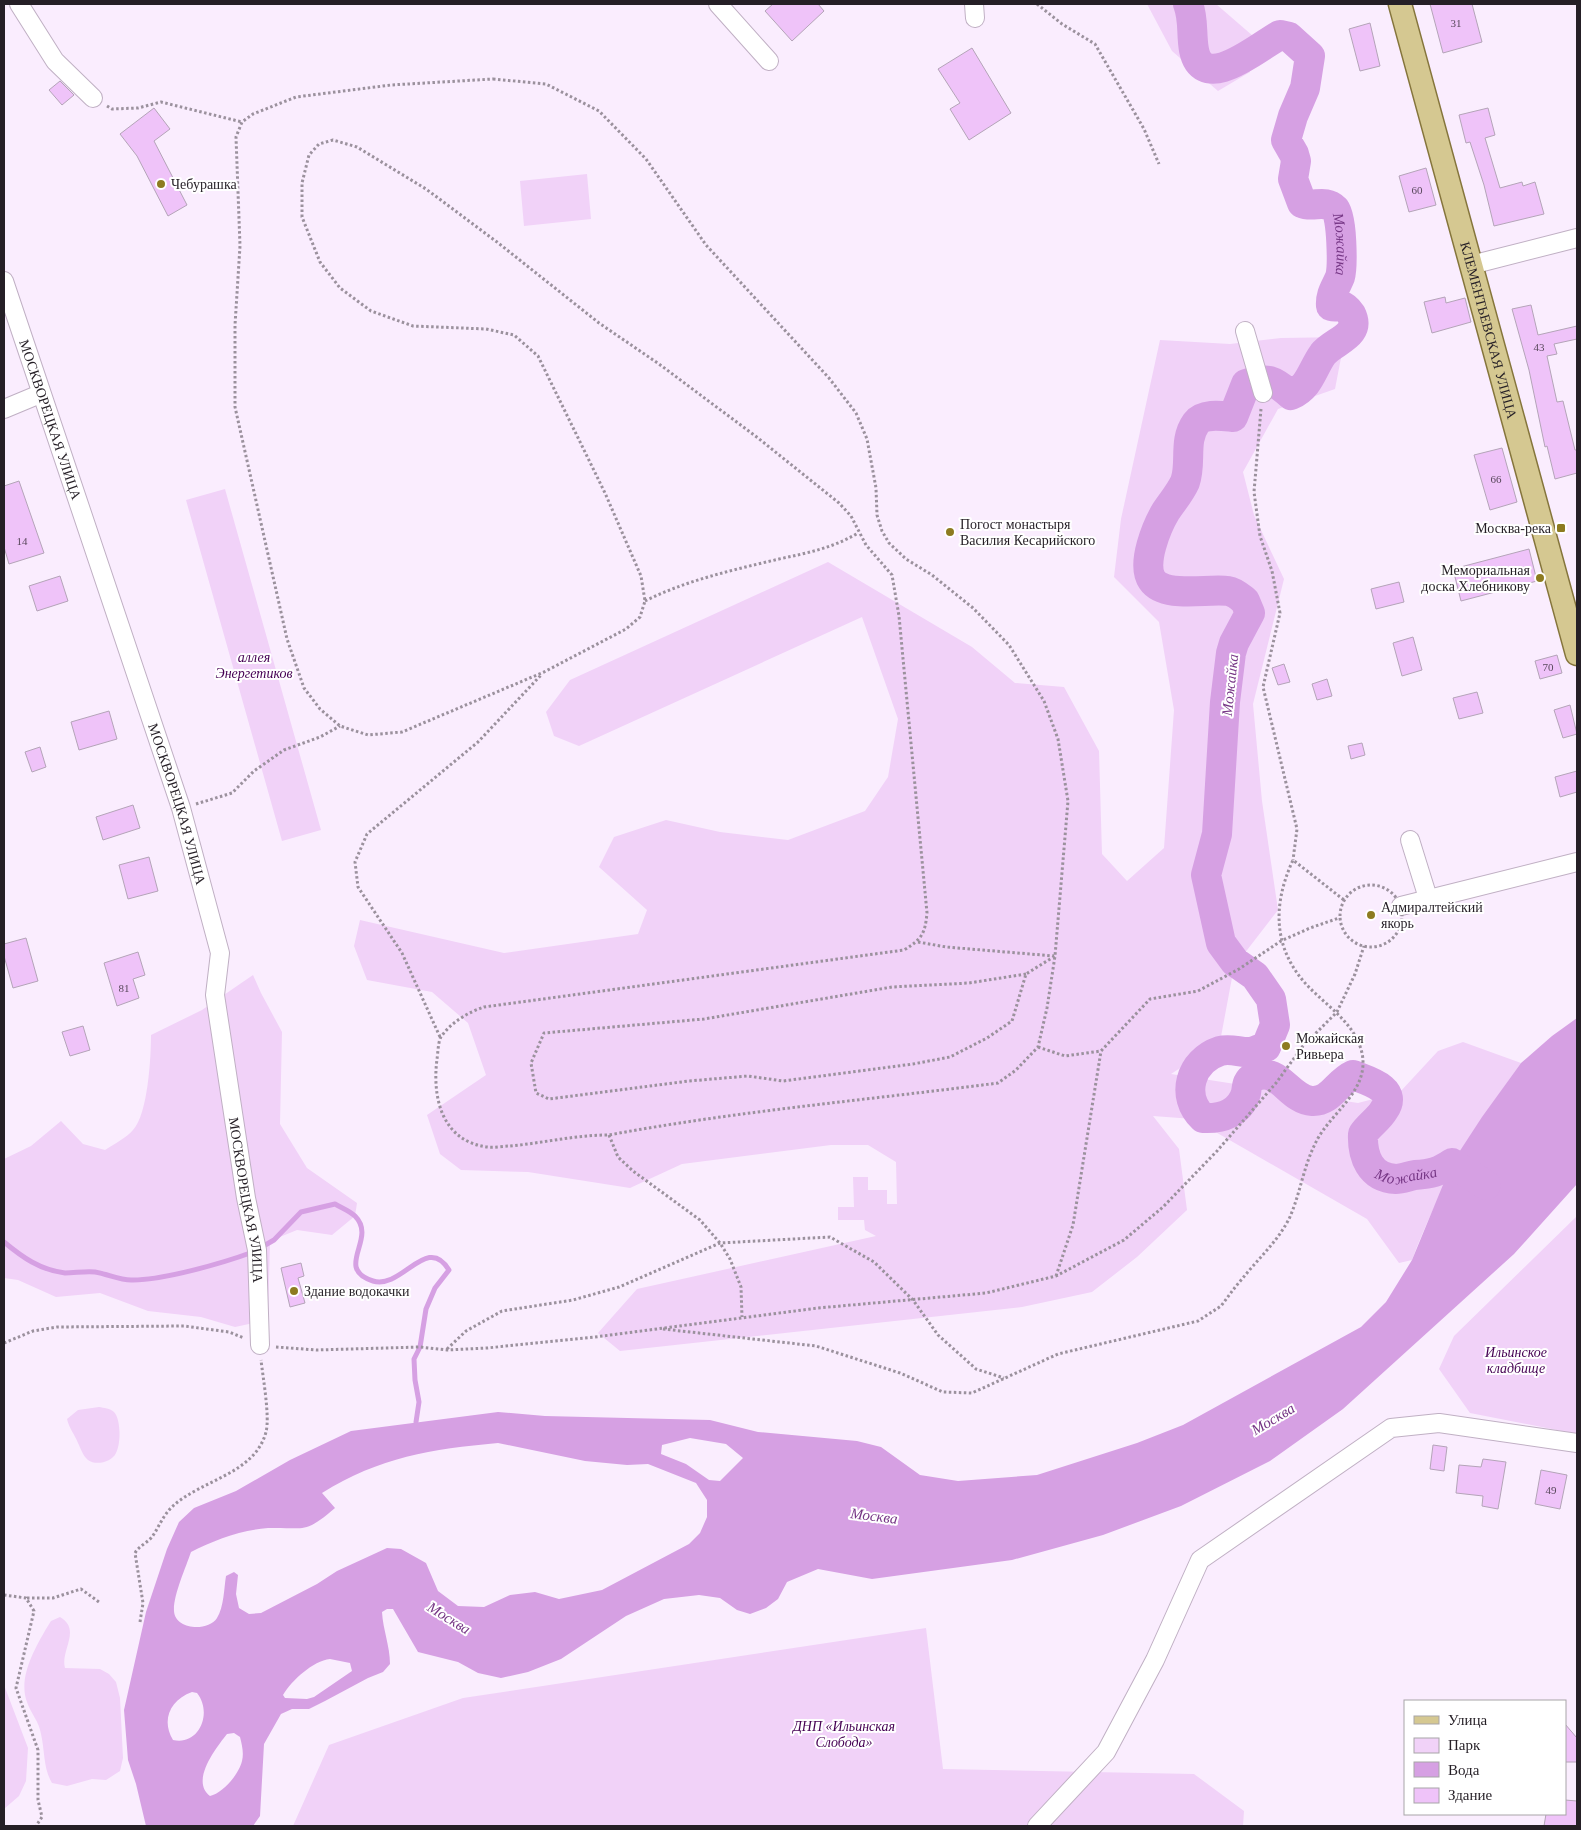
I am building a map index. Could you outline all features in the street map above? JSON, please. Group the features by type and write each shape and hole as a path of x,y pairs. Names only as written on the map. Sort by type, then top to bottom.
{"main road":[{"name":"КЛЕМЕНТЬЕВСКАЯ УЛИЦА","path":"1400,4 1577,654"}],"street":[{"path":"20,4 29,22 55,61 93,98"},
{"path":"718,4 769,61"},
{"path":"1471,265 1577,238"},
{"name":"МОСКВОРЕЦКАЯ УЛИЦА","path":"4,281 40,394 181,808 220,953 215,995 246,1198 257,1250 260,1345"},
{"path":"1245,331 1263,393"},
{"path":"4,409 40,394"},
{"path":"1410,840 1428,898"},
{"path":"1401,906 1577,862"},
{"path":"1037,1826 1106,1752 1155,1660 1200,1560 1391,1428 1439,1423 1577,1443"}],"path":[{"path":"1036,4 1062,24 1095,44 1144,129 1159,164"},
{"path":"440,1038 469,1011 484,1007 871,956 904,950 918,942 925,929 927,912 899,616 892,575 858,532 851,516 839,503 758,438 659,364 599,323 497,242 426,189 356,147 333,140 319,144 309,155 302,183 302,216 320,262 340,288 370,311 413,326 486,330 514,335 538,356 623,534 641,576 644,601 640,617 626,629 544,672 402,732 368,735 340,726 320,709 304,688 287,639 234,408 235,325 240,246 236,137 242,122 253,114 305,95 390,85 493,79 546,84 599,111 646,159 706,245 829,378 856,413 867,440 876,488 877,515 882,532 889,542 906,559 932,575 973,608 1009,645 1044,701 1058,739 1068,801 1055,956 1047,1008 1038,1047 1016,1070 998,1083 855,1102 769,1109 609,1135 586,1135 527,1144 488,1148 465,1140 445,1121 436,1099 435,1073 440,1038 402,953 358,887 355,862 367,834 478,742 544,672"},
{"path":"93,98 112,109 138,108 161,102 242,122"},
{"path":"656,1328 816,1346 900,1373 943,1392 972,1393 1058,1354 1198,1321 1221,1306 1272,1245 1288,1221 1315,1144 1349,1100 1361,1078 1362,1053 1356,1037 1337,1012 1299,978 1281,941 1277,920 1282,883 1293,860 1296,829 1263,687 1280,613 1272,570 1260,536 1254,492 1263,393"},
{"path":"644,601 698,579 819,550 842,542 858,532"},
{"path":"181,808 232,793 254,771 284,750 320,737 340,726"},
{"path":"1293,860 1344,900"},
{"path":"1374,885 1391,891 1401,906 1402,924 1393,939 1377,948 1359,946 1345,935 1339,918 1344,900 1357,888 1374,885"},
{"path":"1056,1276 1073,1225 1101,1051 1150,999 1198,991 1239,969 1281,941 1339,918"},
{"path":"918,942 946,948 1055,956"},
{"path":"4,1343 22,1334 57,1327 184,1326 229,1332 260,1345 316,1350 420,1347 447,1350 535,1343 742,1317 986,1293 1056,1276 1124,1240 1163,1207 1217,1151 1276,1083 1303,1046 1337,1012 1355,974 1364,946"},
{"path":"1026,974 1012,1021 986,1038 950,1056 914,1064 783,1081 748,1076 689,1081 549,1100 536,1093 530,1063 544,1034 704,1019 892,987 969,983 1026,974 1055,956"},
{"path":"1038,1047 1065,1056 1101,1051"},
{"path":"609,1135 618,1157 633,1171 700,1220 720,1243 730,1259 741,1287 742,1317"},
{"path":"447,1350 466,1331 502,1311 573,1300 620,1287 720,1243 830,1237 874,1262 913,1300 938,1335 961,1357 976,1369 1004,1378"},
{"path":"140,1622 143,1603 135,1553 138,1548 152,1537 160,1522 174,1506 246,1463 260,1449 267,1431 260,1345"},
{"path":"4,1595 26,1598 53,1598 81,1590 99,1602"},
{"path":"26,1598 34,1612 16,1688 38,1750 38,1800 42,1817 36,1826"}],"green space":[{"path":"1147,4 1216,4 1253,36 1250,72 1218,91 1172,51"},
{"path":"587,174 591,219 524,226 520,181"},
{"path":"1345,337 1335,389 1278,409 1243,472 1254,515 1284,579 1253,704 1262,801 1278,910 1234,967 1220,1042 1171,1074 1358,1103 1400,1092 1438,1051 1463,1042 1521,1063 1489,1110 1446,1182 1412,1260 1399,1263 1367,1219 1193,1119 1153,1116 1179,1149 1187,1210 1137,1257 1092,1292 1022,1307 620,1351 598,1333 637,1289 876,1236 865,1230 864,1220 838,1220 838,1207 854,1207 853,1177 868,1177 868,1190 887,1190 887,1204 897,1204 896,1162 868,1145 831,1145 682,1164 630,1188 528,1172 461,1170 440,1154 427,1115 486,1075 468,1023 432,992 367,980 354,946 360,920 504,953 638,934 647,910 599,867 614,837 666,820 720,832 788,840 865,811 888,777 898,719 862,617 579,746 554,736 546,712 570,680 828,562 972,647 1015,683 1064,687 1099,751 1102,854 1127,881 1164,848 1174,710 1159,622 1114,577 1121,519 1160,340 1230,344 1281,338"},
{"name":"аллея Энергетиков","path":"225,489 321,830 282,841 186,500"},
{"path":"253,975 282,1032 280,1124 307,1168 357,1203 355,1216 332,1235 297,1230 270,1241 268,1320 235,1327 201,1317 148,1311 100,1293 56,1297 18,1280 4,1278 4,1159 31,1146 61,1121 83,1144 105,1150 123,1138 133,1130 142,1112 148,1085 151,1035 202,1010"},
{"name":"Ильинское кладбище","path":"1577,1216 1577,1434 1470,1413 1439,1369 1454,1336"},
{"path":"99,1407 107,1408 116,1415 119,1426 119,1438 118,1449 114,1456 107,1461 95,1463 88,1460 85,1456 67,1419 78,1410"},
{"path":"60,1617 66,1622 70,1634 65,1654 65,1668 100,1669 109,1674 116,1682 120,1698 123,1758 120,1771 106,1780 92,1779 67,1786 52,1783 46,1765 40,1729 27,1702 24,1683 29,1664 51,1621"},
{"name":"ДНП «Ильинская Слобода»","path":"926,1628 943,1769 1194,1774 1244,1811 1243,1826 293,1826 329,1745 463,1698"},
{"path":"4,1685 28,1748 26,1781 19,1796 4,1809"}],"water":[{"name":"Москва","path":"1577,1018 1577,1184 1514,1254 1343,1409 1270,1461 1181,1506 1103,1535 1012,1560 872,1579 818,1569 787,1582 778,1599 766,1608 750,1614 737,1610 720,1598 699,1595 664,1599 626,1616 561,1659 528,1672 501,1678 478,1673 458,1662 418,1652 393,1609 387,1609 382,1612 390,1664 383,1672 309,1709 292,1709 281,1714 264,1744 260,1816 253,1826 146,1826 128,1760 124,1710 146,1612 167,1549 179,1522 194,1508 236,1491 290,1460 351,1431 498,1412 545,1416 710,1420 758,1432 857,1441 881,1447 920,1475 958,1481 1037,1475 1137,1443 1183,1425 1361,1327 1386,1302 1412,1260 1452,1163 1482,1117 1521,1063 1552,1036","holes":["690,1438 726,1444 743,1458 720,1481 709,1480 686,1464 661,1454 662,1445","498,1443 585,1461 627,1465 648,1464 696,1483 707,1500 707,1517 700,1533 689,1544 602,1590 559,1599 535,1592 510,1595 484,1607 458,1606 438,1591 426,1563 401,1549 387,1548 337,1571 317,1584 261,1613 249,1614 239,1608 236,1594 238,1575 234,1572 226,1576 221,1608 213,1622 200,1627 193,1627 180,1622 176,1617 174,1605 191,1552 209,1543 238,1533 268,1528 303,1528 310,1526 335,1508 322,1493 343,1481 386,1463 450,1448","330,1659 350,1663 352,1671 314,1697 307,1699 285,1698 283,1695 297,1678 310,1667","192,1692 197,1693 202,1701 204,1710 201,1726 190,1738 182,1741 173,1740 169,1733 168,1725 170,1712 178,1700","234,1733 240,1737 243,1752 238,1772 220,1791 210,1796 205,1790 203,1782 204,1773 212,1756 227,1734"]}],"building":[{"path":"773,4 818,4 824,11 792,41 765,11"},
{"path":"1430,4 1472,4 1482,42 1443,53"},
{"path":"1370,23 1380,66 1360,71 1349,29"},
{"path":"972,48 1011,113 969,140 950,109 960,103 938,69"},
{"path":"60,81 74,95 62,105 49,90"},
{"path":"154,108 170,129 154,141 187,205 168,216 137,156 120,134"},
{"path":"1488,108 1495,135 1485,138 1500,188 1522,182 1523,186 1535,182 1544,214 1494,226 1484,185 1470,142 1466,143 1459,115"},
{"path":"1426,168 1436,205 1409,212 1399,176"},
{"path":"1445,297 1446,303 1465,298 1471,322 1432,333 1424,302"},
{"path":"1531,305 1538,335 1577,326 1577,339 1554,344 1557,354 1547,356 1557,402 1563,401 1575,450 1577,450 1577,473 1555,479 1547,446 1545,447 1529,370 1512,309"},
{"path":"1502,448 1517,502 1490,510 1474,455"},
{"path":"19,481 44,553 9,564 4,547 4,486"},
{"path":"1529,549 1537,581 1461,601 1453,569"},
{"path":"60,576 68,601 37,611 29,586"},
{"path":"1399,582 1404,602 1376,609 1371,589"},
{"path":"1413,637 1422,670 1402,676 1393,643"},
{"path":"1557,655 1562,673 1540,679 1535,661"},
{"path":"1284,664 1290,682 1278,685 1272,668"},
{"path":"1327,679 1332,696 1317,700 1312,684"},
{"path":"1477,692 1483,713 1459,719 1453,698"},
{"path":"1570,705 1577,734 1563,738 1554,710"},
{"path":"109,711 117,739 79,750 71,722"},
{"path":"1362,743 1365,755 1351,759 1348,746"},
{"path":"40,747 46,767 32,772 25,752"},
{"path":"1577,771 1577,792 1560,797 1555,777"},
{"path":"133,805 140,828 103,840 96,817"},
{"path":"149,857 158,891 128,899 119,865"},
{"path":"26,938 38,981 13,988 4,956 4,944"},
{"path":"138,952 145,975 133,979 139,998 117,1006 104,963"},
{"path":"83,1026 90,1050 70,1056 62,1032"},
{"name":"Здание водокачки","path":"301,1263 304,1276 298,1278 305,1303 290,1307 281,1268"},
{"path":"1433,1445 1447,1447 1444,1471 1430,1469"},
{"path":"1483,1459 1506,1462 1498,1509 1482,1506 1483,1496 1456,1493 1459,1465 1481,1467"},
{"path":"1541,1470 1567,1475 1560,1509 1535,1504"},
{"path":"1566,1725 1577,1738 1577,1762 1566,1762"},
{"path":"1566,1800 1577,1801 1577,1826 1544,1826 1546,1815 1566,1815"}],"waterway":[{"name":"Можайка","path":"1188,4 1191,15 1194,50 1200,63 1209,68 1220,68 1234,63 1280,35 1289,37 1310,56 1305,88 1293,116 1286,140 1296,161 1293,179 1302,203 1331,206 1337,213 1342,253 1341,271 1332,294 1331,306 1345,307 1351,314 1353,322 1353,328 1350,333 1323,354 1307,382 1297,392 1291,395 1275,383 1265,380 1246,384 1233,417 1208,416 1196,423 1190,437 1185,482 1162,518 1149,555 1149,573 1152,580 1158,586 1187,592 1220,590 1231,592 1245,601 1250,613 1234,643 1231,653 1225,702 1217,834 1206,875 1221,943 1235,962 1255,976 1271,999 1275,1025 1266,1047 1251,1052 1220,1051 1201,1063 1195,1071 1192,1080 1190,1090 1192,1100 1203,1118 1217,1117 1235,1110 1243,1100 1247,1086 1254,1077 1270,1076 1277,1079 1297,1095 1312,1101 1329,1095 1347,1078 1353,1075 1380,1087 1388,1097 1388,1103 1382,1113 1363,1134 1366,1158 1380,1175 1398,1179 1435,1172 1452,1163 1486,1185"},
{"path":"260,1248 274,1240 301,1212 335,1204 353,1214 361,1225 362,1234 356,1261 357,1269 362,1275 373,1281 384,1282 394,1278 423,1260 432,1257 441,1260 449,1270 435,1288 426,1309 420,1347 414,1359 419,1402 416,1422"},
{"path":"4,1242 25,1258 47,1269 65,1273 95,1272 128,1280 177,1274 253,1252"}],"place":[{"name":"Чебурашка","path":"161,184"},
{"name":"Москва-река","path":"1561,528"},
{"name":"Погост монастыря Василия Кесарийского","path":"950,532"},
{"name":"Мемориальная доска Хлебникову","path":"1540,578"},
{"name":"Адмиралтейский якорь","path":"1371,915"},
{"name":"Можайская Ривьера","path":"1286,1046"},
{"name":"Здание водокачки","path":"294,1291"}]}
